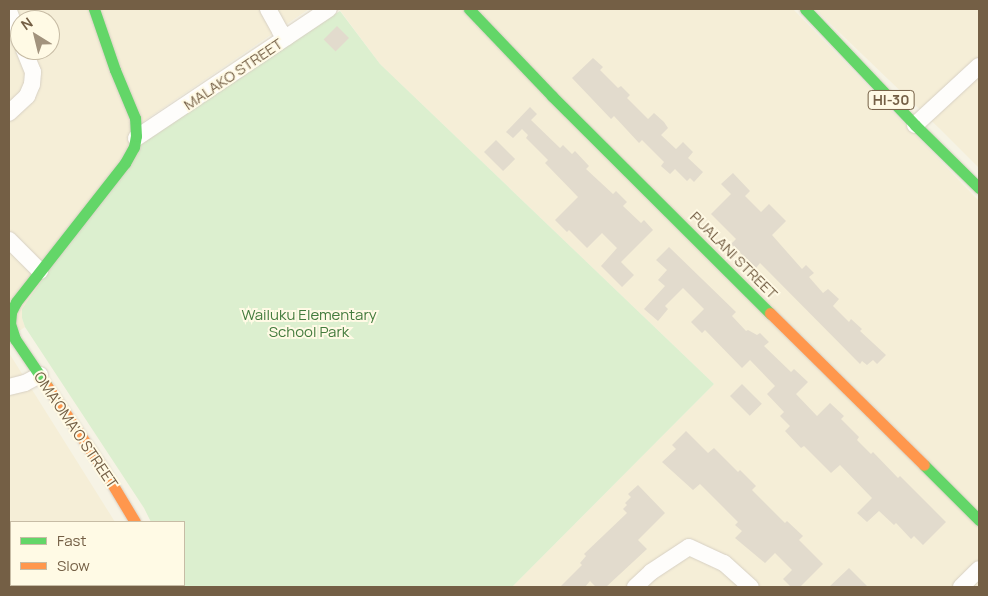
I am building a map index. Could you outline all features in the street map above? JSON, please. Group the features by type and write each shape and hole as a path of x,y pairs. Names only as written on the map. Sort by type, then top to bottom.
{"street":[{"path":"9,240 40,272 126,163 136,138 134,113 115,70 94,9"},
{"path":"268,9 280,31 287,37"},
{"name":"MALAKO STREET","path":"136,138 329,9"},
{"name":"PUALANI STREET","path":"469,9 552,96 979,520"},
{"name":"HI-30","path":"805,9 915,125 979,188"},
{"path":"9,113 27,96 32,84 33,72 28,60"},
{"path":"915,125 979,66"},
{"name":"OMA'OMA'O STREET","path":"40,272 13,309 10,324 15,339 102,467 134,521"},
{"path":"9,387 25,383 40,375"},
{"path":"635,587 651,572 689,547 724,564 751,587"},
{"path":"961,587 979,569"}],"shaded area":[{"path":"9,9 309,9 144,121 22,318 25,327 9,338"},
{"path":"339,9 793,9 979,201 979,587 512,587 714,384 380,64"},
{"path":"815,9 979,9 979,168 939,128"},
{"path":"9,353 114,521 10,521 10,586 146,587 9,587"}],"green space":[{"name":"Wailuku Elementary School Park","path":"340,11 380,64 714,384 512,587 176,587 185,586 185,521 150,521 144,508 25,327 22,318 22,309 142,136"}],"building":[{"path":"337,26 349,38 336,51 324,39"},
{"path":"593,58 603,67 600,70 618,88 621,86 630,95 627,98 648,119 654,113 664,122 668,128 661,135 676,149 683,142 693,152 688,158 703,172 694,182 690,178 687,181 675,169 670,174 661,166 664,162 642,140 639,143 614,116 611,119 572,78"},
{"path":"530,107 537,114 531,120 560,148 563,145 572,154 575,151 589,166 586,169 613,194 616,191 627,202 623,206 641,223 644,220 653,230 621,262 634,275 622,287 601,266 617,248 602,233 587,248 569,230 567,232 555,220 578,197 545,163 548,160 526,138 528,135 522,129 513,138 506,132"},
{"path":"496,140 515,159 503,171 484,152"},
{"path":"733,173 750,191 745,196 761,212 769,204 786,221 772,235 802,269 806,265 814,273 809,277 823,293 828,289 839,299 833,306 849,322 851,319 862,329 860,331 886,355 877,364 873,360 867,365 862,361 860,364 760,263 756,268 731,244 736,239 711,214 731,194 721,184"},
{"path":"669,247 736,312 732,316 746,331 748,330 757,335 760,333 769,342 764,346 791,372 794,369 808,382 796,394 817,416 830,403 844,416 841,419 859,437 857,440 871,454 873,452 898,478 900,476 946,522 923,545 914,536 911,539 896,523 894,525 879,511 867,522 857,513 872,498 840,465 831,473 804,446 801,448 785,431 790,426 780,416 784,412 767,394 775,386 750,360 742,368 705,330 702,333 691,322 704,309 683,288 665,306 668,309 658,321 644,309 665,286 658,280 667,270 656,260"},
{"path":"742,384 762,404 750,416 730,396"},
{"path":"686,431 708,453 714,448 738,472 740,470 756,486 752,490 785,523 787,521 803,536 799,540 823,564 800,587 791,587 783,579 792,570 775,553 765,563 735,538 742,531 735,525 738,522 700,484 693,490 662,462 676,449 672,445"},
{"path":"638,485 665,513 638,540 647,549 606,587 596,587 590,581 585,587 560,587 582,565 580,563 586,556 584,554 627,513 623,509 627,505 625,503 631,497 628,494"},
{"path":"849,568 868,587 829,587"}],"traffic: fast":[{"path":"47,386 15,339 10,324 11,312 16,302 125,163 134,147 136,136 135,118 115,70 94,9"},
{"path":"469,9 552,96 770,313"},
{"path":"805,9 915,125 979,188"},
{"path":"924,465 979,520"}],"traffic: slow":[{"path":"770,313 924,465"},
{"path":"47,386 102,467 134,521"}]}
